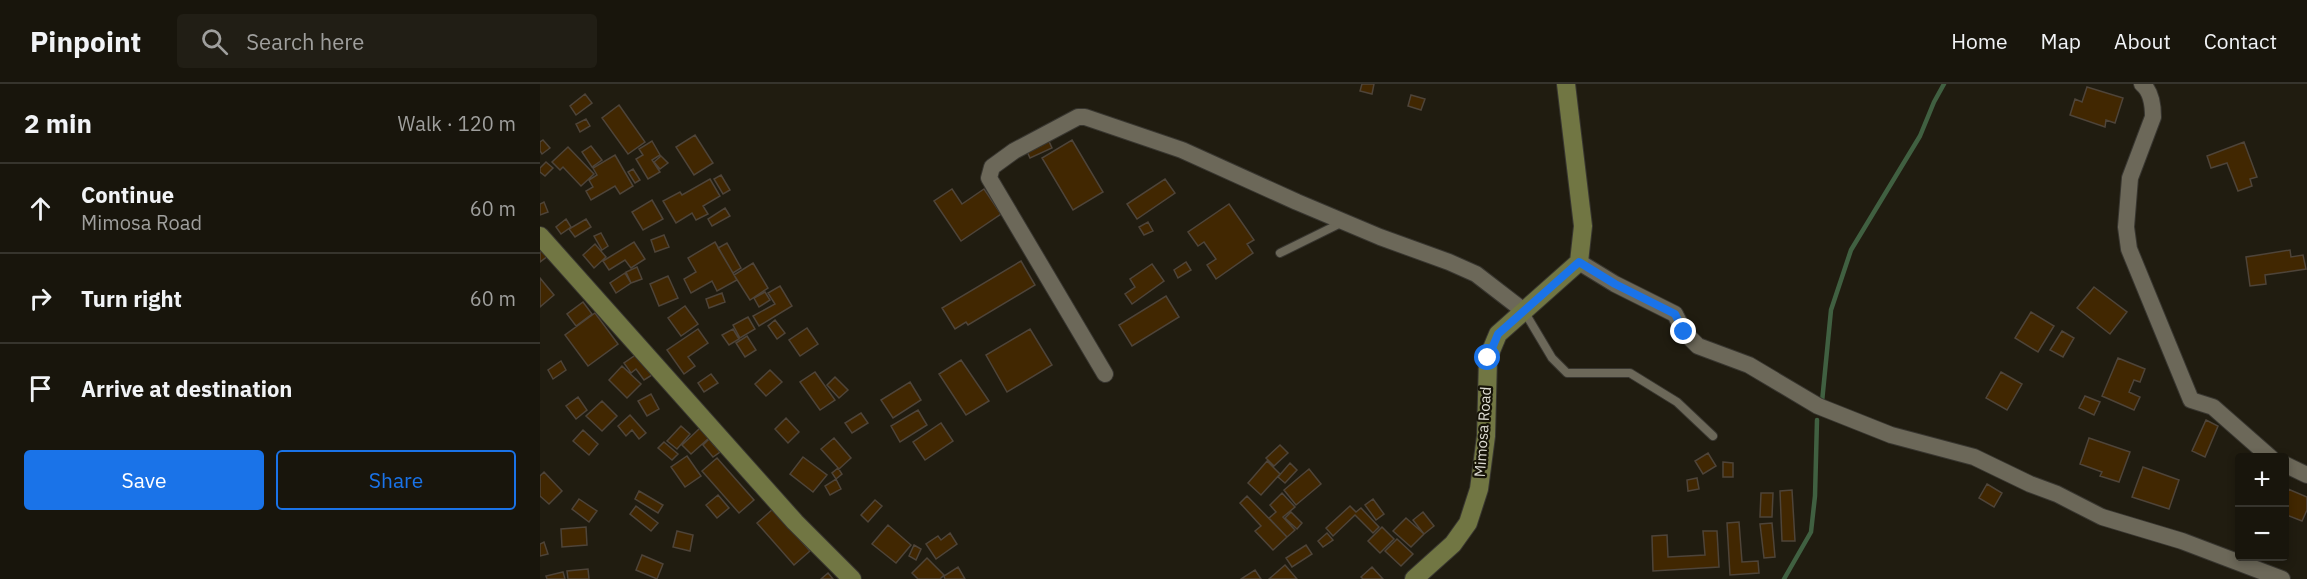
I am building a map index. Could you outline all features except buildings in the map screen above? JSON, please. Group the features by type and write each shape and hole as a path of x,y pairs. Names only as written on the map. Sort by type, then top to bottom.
{"street":[{"path":"1566,84 1583,226 1579,262 1615,284 1675,314 1684,332 1698,346 1749,365 1818,406 1891,435 1974,457 2102,517 2182,541 2282,579"},
{"path":"2142,84 2147,87 2153,117 2130,178 2126,227 2129,249 2191,400 2213,407 2265,453"},
{"path":"1105,375 989,178 992,167 1014,151 1071,119 1085,117 1182,150 1343,222 1449,262 1476,274 1524,311"},
{"path":"540,236 795,522 852,579"},
{"name":"Mimosa Road","path":"1414,579 1453,544 1468,523 1479,489 1486,436 1488,358 1498,334 1579,262"},
{"path":"2289,466 2307,475"}],"lane":[{"path":"1280,254 1343,222"},
{"path":"1524,311 1552,358 1567,373 1630,373 1677,402 1713,436"}],"waterway":[{"path":"1822,402 1831,310 1851,250 1920,136 1944,84"},
{"path":"1784,579 1811,532 1815,496 1817,420"}],"route":[{"path":"1488,358 1498,334 1579,262 1615,284 1675,314 1684,332"}]}
